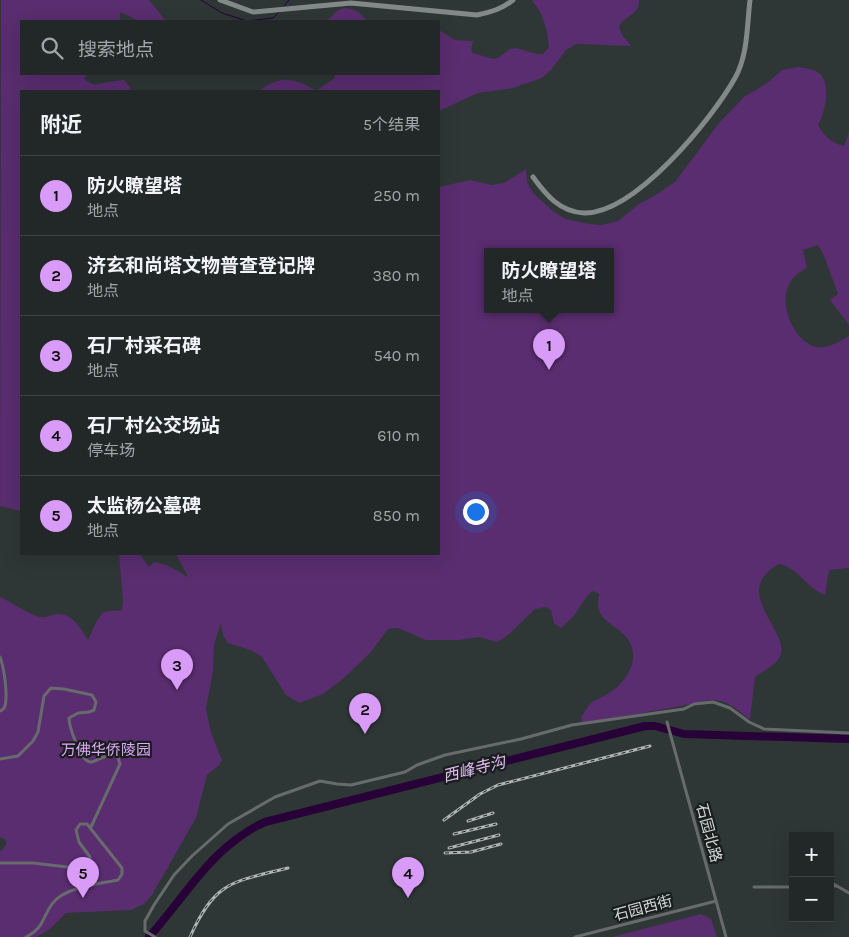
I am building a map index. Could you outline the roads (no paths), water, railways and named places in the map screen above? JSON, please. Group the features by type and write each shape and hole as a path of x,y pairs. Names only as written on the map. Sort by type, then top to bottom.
{"street":[{"path":"220,0 253,12 352,3 477,15 492,12 513,0"},
{"path":"533,177 545,194 556,204 583,213 598,211 615,205 631,196 700,129 735,78 746,43 750,0"},
{"path":"0,657 4,672 6,699 5,706 0,712"},
{"path":"0,759 18,756 33,741 38,732 44,696 51,688 92,695 96,702 94,710 72,715 69,718 69,725 83,757 88,762 113,754 118,758 120,764 90,827"},
{"path":"155,937 145,931 145,921 174,875 215,834 242,815 275,797 320,781 351,785 405,772 417,765 445,755 572,726 713,702 730,708 749,722 764,729 849,733"},
{"name":"石园北路","path":"667,722 726,937"},
{"path":"0,862 33,863 76,868 84,866 89,862 90,857 79,842 76,830 80,824 87,824 122,868 122,874 118,880 72,890 62,895 52,903 42,925 26,937"},
{"path":"834,884 849,893"},
{"path":"754,887 789,887"},
{"name":"石园西街","path":"575,937 716,900"}],"waterway":[{"path":"201,0 222,13 244,20"},
{"path":"284,6 289,0"},
{"path":"256,20 273,18 280,11"},
{"name":"西峰寺沟","path":"149,937 215,858 230,844 265,822 645,726 655,726 684,734 849,739"}],"railway":[{"path":"444,820 480,794 498,785 650,746"},
{"path":"468,821 493,813"},
{"path":"454,834 496,824"},
{"path":"449,848 499,835"},
{"path":"445,853 471,852 501,844"},
{"path":"190,937 199,919 217,894 239,881 288,868"}],"place":[{"name":"防火瞭望塔","path":"549,370"},
{"name":"石厂村采石碑","path":"177,690"},
{"name":"济玄和尚塔文物普查登记牌","path":"365,734"},
{"name":"太监杨公墓碑","path":"83,898"},
{"name":"石厂村公交场站","path":"408,898"}],"park label":[{"name":"万佛华侨陵园","path":"106,750"}]}
